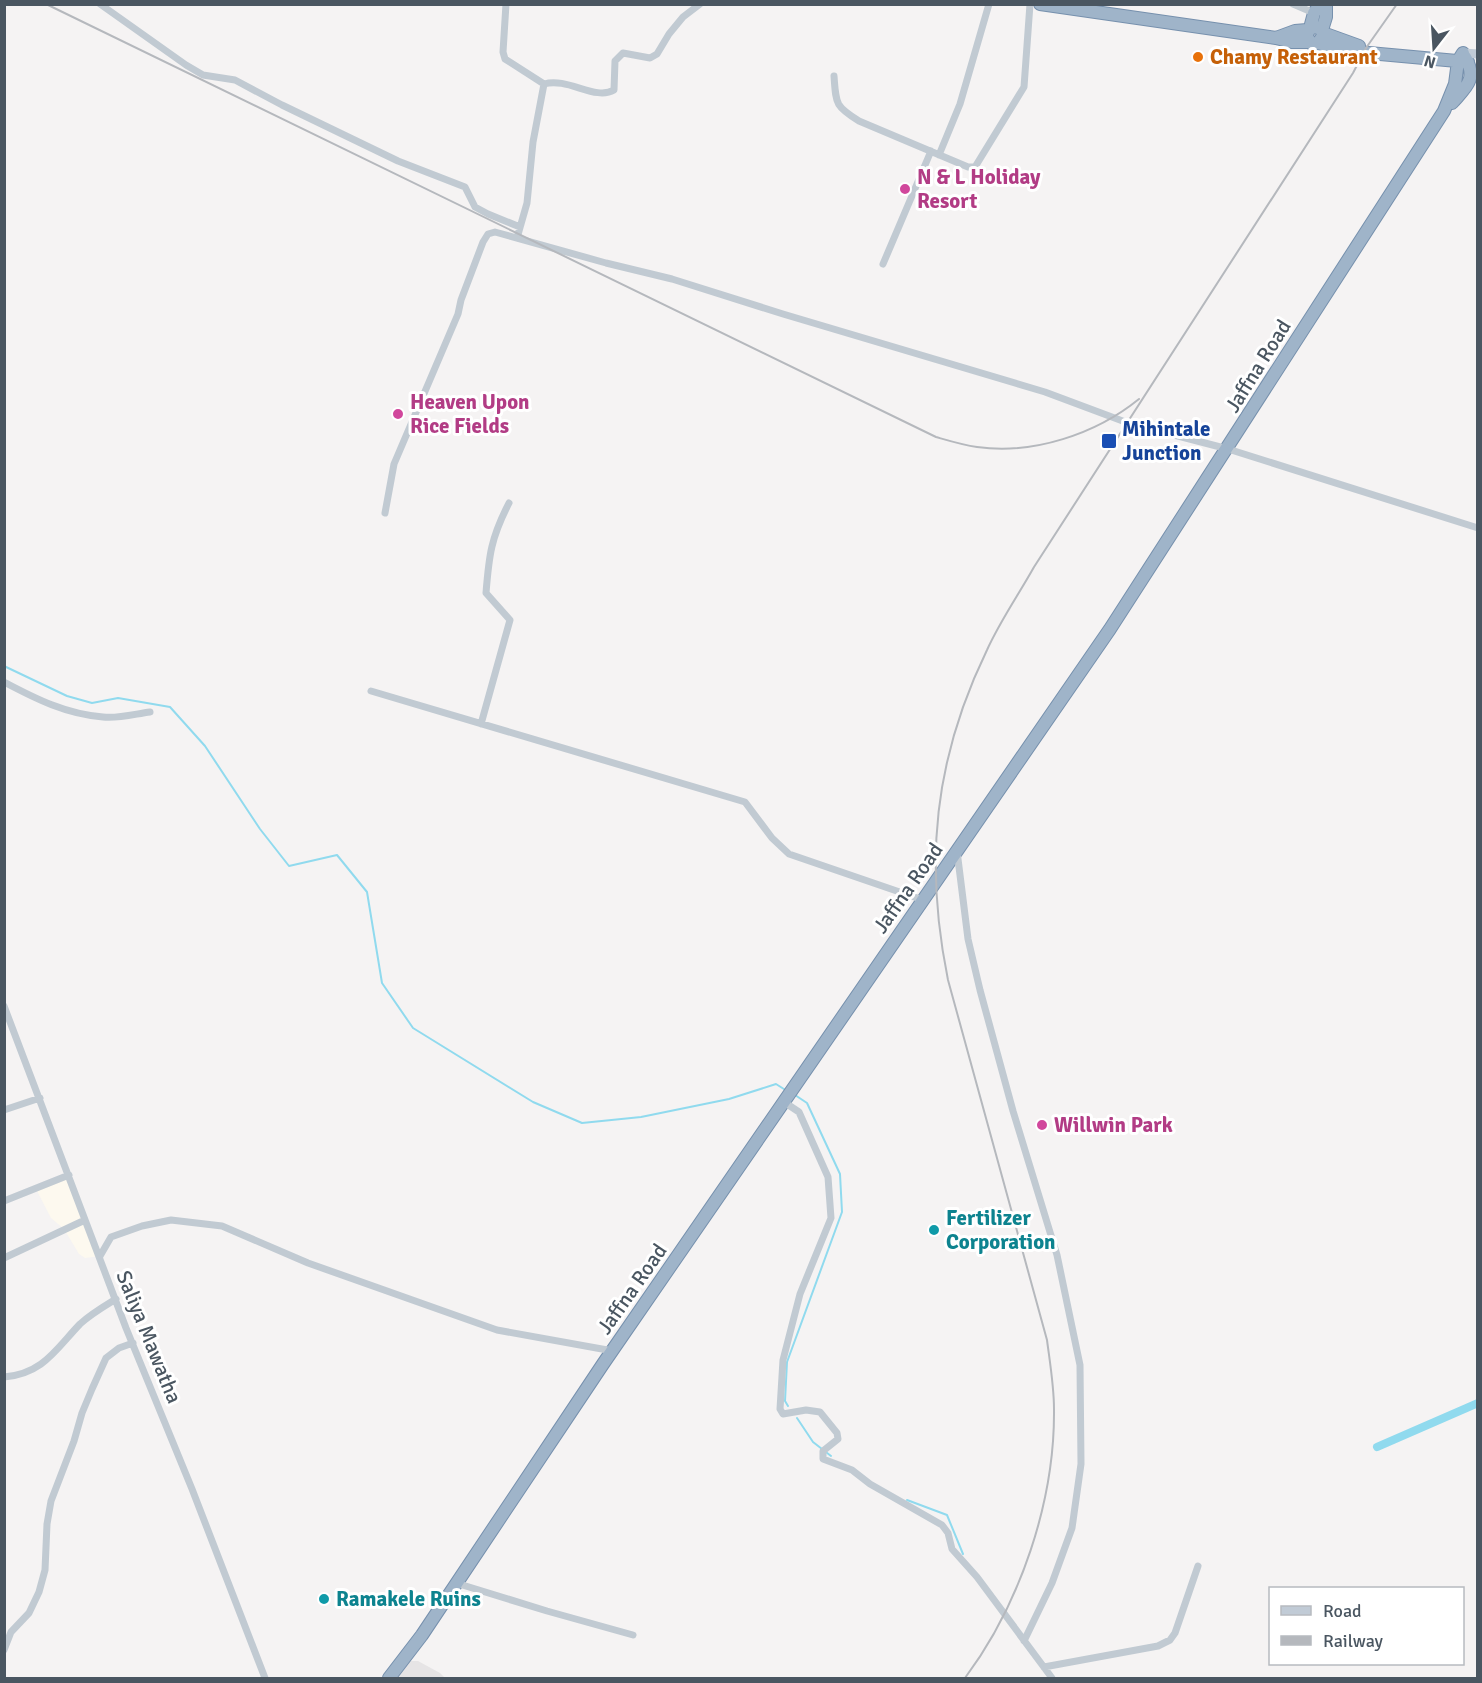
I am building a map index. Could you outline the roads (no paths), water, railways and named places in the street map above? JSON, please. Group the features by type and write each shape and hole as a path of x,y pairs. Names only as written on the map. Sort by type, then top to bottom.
{"highway":[{"path":"1040,4 1292,42 1315,34 1366,48 1469,59"},
{"path":"1315,34 1326,17 1326,4"},
{"path":"1315,34 1317,9"},
{"name":"Jaffna Road","path":"389,1678 422,1635 613,1351 1110,629 1444,111 1474,77 1469,59"},
{"name":"Jaffna Road","path":"1444,111 1469,59"}],"street":[{"path":"100,4 203,75 235,80 388,156 465,187 475,207 520,228"},
{"path":"506,4 503,51 505,59 544,84 555,81 608,94 614,90 615,61 623,53 650,58 657,54 683,17 700,4"},
{"path":"939,155 960,104 989,4"},
{"path":"834,76 836,102 845,112 859,121 939,155 968,167 975,167 1024,87 1030,4"},
{"path":"1293,4 1317,9"},
{"path":"517,238 527,203 533,142 544,84"},
{"path":"883,264 931,151"},
{"path":"385,513 394,464 458,314 461,300 485,239 488,234 495,232 672,279 1045,392 1128,423 1228,449 1478,528"},
{"path":"481,724 510,620 486,594 489,553 498,525 509,503"},
{"path":"4,682 49,705 77,713 104,718 150,712"},
{"path":"371,691 745,802 772,838 789,854 923,900"},
{"path":"957,851 968,939 980,990 1013,1111 1057,1255 1080,1365 1081,1464 1072,1528 1052,1583 1024,1641"},
{"name":"Saliya Mawatha","path":"4,1006 85,1220 265,1678"},
{"path":"789,1096 799,1112 828,1177 831,1218 800,1294 783,1360 780,1409 783,1414 806,1410 819,1412 837,1433 838,1439 825,1449 823,1458 852,1470 870,1484 942,1526 948,1533 952,1549 977,1576 1052,1678"},
{"path":"4,1110 39,1098"},
{"path":"4,1201 69,1175"},
{"path":"4,1258 85,1220"},
{"path":"100,1256 111,1237 142,1226 171,1220 222,1226 308,1263 497,1330 613,1351"},
{"path":"4,1377 20,1376 42,1364 54,1355 91,1315 116,1299"},
{"path":"4,1650 11,1632 29,1613 39,1592 45,1570 47,1524 51,1501 92,1389 106,1358 119,1348 133,1343"},
{"path":"1044,1667 1158,1646 1170,1640 1175,1633 1198,1566"},
{"path":"456,1583 633,1635"}],"waterway":[{"path":"4,666 67,696 92,703 118,698 170,707 205,746 260,829 289,866 337,855 367,892 382,983 413,1028 533,1102 582,1123 641,1117 729,1099 776,1084 787,1091"},
{"path":"788,1406 785,1401 787,1362 842,1212 840,1174 807,1103 795,1095"},
{"path":"1377,1447 1478,1403"},
{"path":"797,1418 813,1442 831,1456"},
{"path":"907,1500 947,1515 963,1554"}],"railway":[{"path":"46,4 936,437 956,443 998,449 1042,445 1084,432 1139,399"},
{"path":"965,1678 985,1649 1002,1618 1031,1551 1048,1480 1053,1444 1054,1409 1047,1340 948,980 941,936 936,852 945,771 955,731 969,691 992,639 1034,567 1353,73 1366,48 1397,4"}],"place":[{"name":"Chamy Restaurant","path":"1198,57"},
{"name":"N & L Holiday Resort","path":"905,189"},
{"name":"Heaven Upon Rice Fields","path":"398,414"},
{"name":"Mihintale Junction","path":"1109,441"},
{"name":"Willwin Park","path":"1042,1125"},
{"name":"Fertilizer Corporation","path":"934,1230"},
{"name":"Ramakele Ruins","path":"324,1599"}]}
